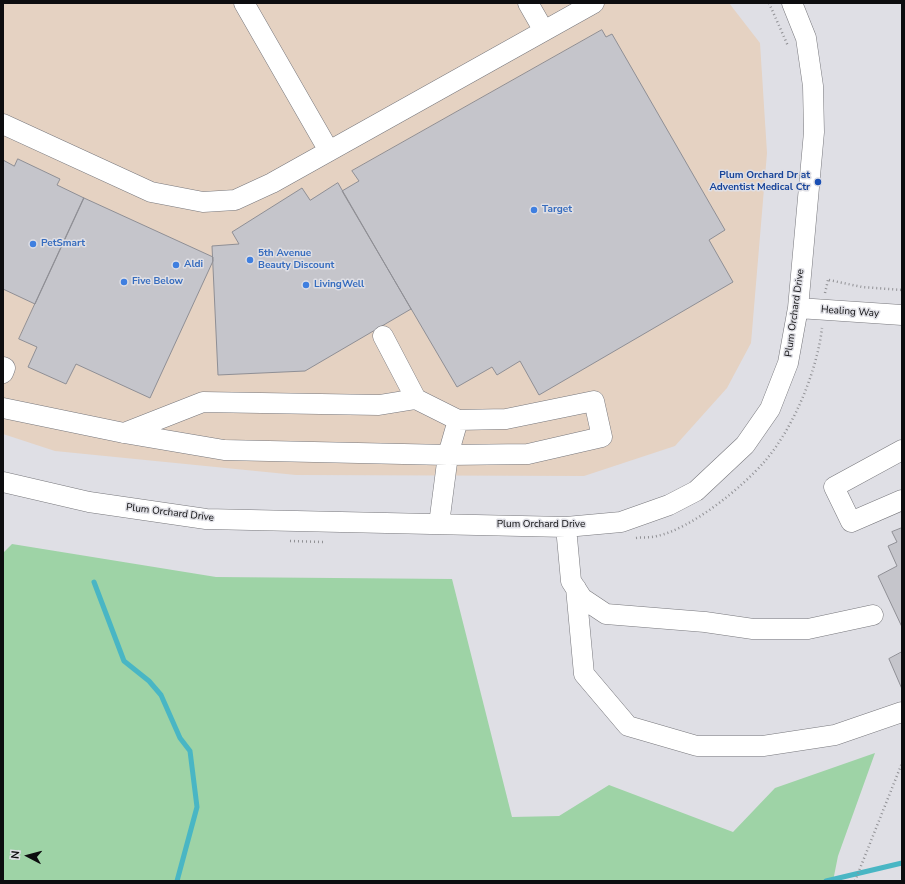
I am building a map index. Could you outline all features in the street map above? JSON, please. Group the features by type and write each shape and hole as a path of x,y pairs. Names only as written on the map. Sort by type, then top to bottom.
{"street":[{"path":"244,3 329,151"},
{"path":"528,3 544,31"},
{"name":"Plum Orchard Drive","path":"3,482 89,502 206,519 566,527 621,522 669,505 696,491 745,445 770,410 788,363 798,308 814,132 813,86 806,38 792,3"},
{"path":"3,124 151,192 203,202 235,200 272,183 592,4"},
{"name":"Healing Way","path":"798,308 902,315"},
{"path":"383,336 416,399"},
{"path":"3,367 5,368 3,373"},
{"path":"3,408 124,433 224,450 448,455 528,454 602,437 594,401 506,419 458,420 416,399 379,405 203,402 124,433"},
{"path":"439,524 448,455 458,420"},
{"path":"902,450 834,487 851,522 902,500"},
{"path":"566,527 571,581 582,598 606,614 705,622 753,629 808,629 873,615"},
{"path":"576,588 584,674 628,726 697,746 763,746 835,735 902,712"}],"path":[{"path":"825,286 828,280 862,287 902,290"},
{"path":"854,881 902,763"}],"shaded area":[{"path":"3,3 729,3 760,43 767,153 751,343 727,388 675,446 584,476 296,475 55,451 3,434"}],"green space":[{"path":"12,544 216,577 452,579 512,817 559,816 609,785 733,832 775,788 875,753 838,856 833,881 3,881 3,553"}],"building":[{"name":"Target","path":"602,30 606,37 612,34 725,230 709,240 733,282 539,395 520,361 497,375 492,367 457,387 342,191 359,181 352,171"},
{"name":"PetSmart","path":"18,159 60,179 57,185 84,198 35,304 3,289 3,160 14,166"},
{"name":"LivingWell","path":"338,183 411,309 305,371 218,375 212,246 239,244 232,232 302,188 310,200"},
{"name":"Five Below","path":"84,198 213,257 213,261 150,398 76,364 66,384 28,367 37,347 19,339"},
{"path":"902,528 902,627 878,576 897,566 888,546 897,542 892,532"},
{"path":"902,652 902,689 889,659"}],"waterway":[{"path":"94,582 124,661 149,681 161,695 180,738 190,751 197,807 177,881"},
{"path":"826,881 902,863"}],"place":[{"name":"Plum Orchard Dr at Adventist Medical Ctr","path":"818,182"},
{"name":"Target","path":"534,210"},
{"name":"PetSmart","path":"33,244"},
{"name":"5th Avenue Beauty Discount","path":"250,260"},
{"name":"Aldi","path":"176,265"},
{"name":"Five Below","path":"124,282"},
{"name":"LivingWell","path":"306,285"}]}
